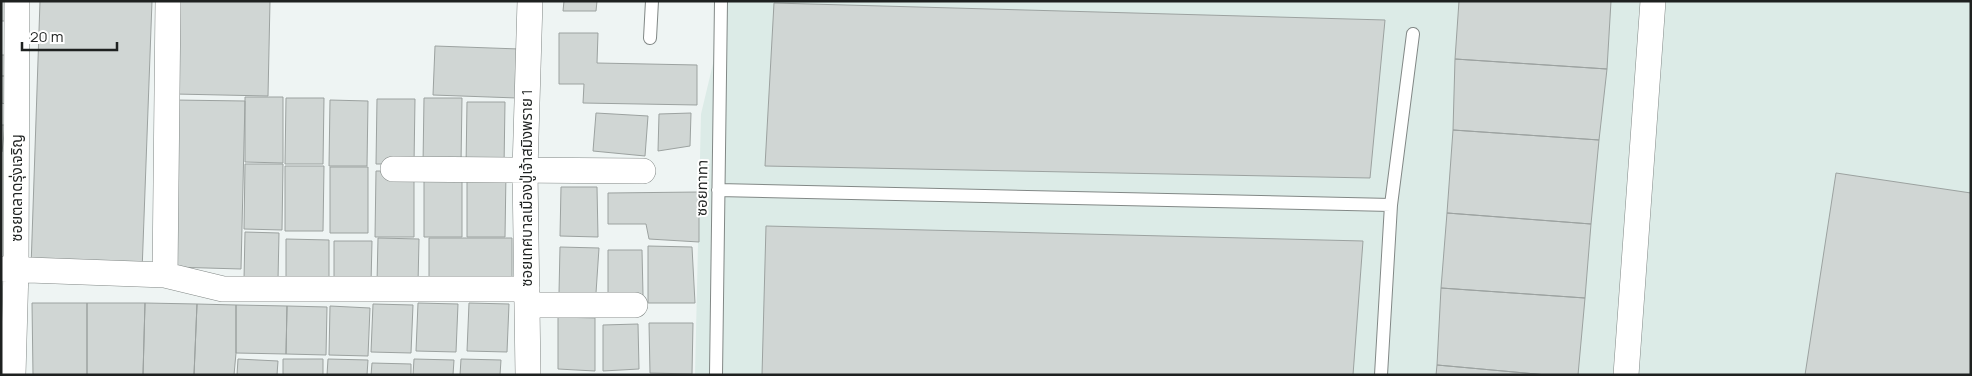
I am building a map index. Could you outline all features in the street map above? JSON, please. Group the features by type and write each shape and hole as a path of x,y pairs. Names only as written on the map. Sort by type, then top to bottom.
{"street":[{"name":"ซอยตลาดรุ่งเจริญ","path":"13,375 9,269 17,1"},
{"path":"165,275 168,1"},
{"name":"ซอยเทศบาลเมืองปู่เจ้าสมิงพราย 1","path":"528,375 525,170 530,1"},
{"path":"1626,375 1652,1"},
{"path":"393,169 643,171"},
{"path":"9,269 165,275 223,289 527,297 635,305"}],"lane":[{"path":"650,38 652,1"},
{"name":"ซอยทาทา","path":"716,375 721,1"},
{"path":"1381,375 1391,205 1413,34"},
{"path":"718,190 1391,205"}],"shaded area":[{"path":"728,1 1971,1 1971,375 695,375 701,114"}],"building":[{"path":"1,1 11,1 10,21 1,21"},
{"path":"40,1 152,1 142,272 31,268"},
{"path":"176,1 270,1 268,96 175,94"},
{"path":"564,1 597,1 596,11 563,11"},
{"path":"1459,1 1611,1 1607,69 1455,59"},
{"path":"774,3 1385,20 1370,178 765,166"},
{"path":"559,33 598,33 597,63 697,65 697,105 583,103 584,84 559,84"},
{"path":"435,46 519,49 517,98 433,95"},
{"path":"1,55 9,55 8,76 1,76"},
{"path":"1455,59 1607,69 1599,140 1453,130"},
{"path":"1,76 8,76 6,104 1,103"},
{"path":"245,97 283,97 283,163 245,162"},
{"path":"286,98 324,98 323,164 285,164"},
{"path":"424,98 462,98 461,164 423,164"},
{"path":"377,99 415,99 414,164 376,164"},
{"path":"175,100 245,101 241,269 172,267"},
{"path":"330,100 368,101 367,166 329,166"},
{"path":"467,102 505,102 504,167 466,167"},
{"path":"596,113 648,116 645,156 593,151"},
{"path":"691,113 690,146 658,151 659,114"},
{"path":"1,125 5,125 2,152 1,152"},
{"path":"1453,130 1599,140 1591,224 1447,213"},
{"path":"245,164 283,164 282,230 244,229"},
{"path":"285,166 324,166 323,231 285,231"},
{"path":"330,167 368,167 368,233 330,233"},
{"path":"376,171 414,171 414,237 375,237"},
{"path":"462,171 462,237 424,237 424,175"},
{"path":"467,172 506,172 505,237 467,237"},
{"path":"1836,173 1971,193 1971,375 1805,375"},
{"path":"561,187 597,187 598,237 560,236"},
{"path":"699,192 699,242 649,239 646,224 608,224 608,193"},
{"path":"1447,213 1591,224 1585,298 1441,288"},
{"path":"766,226 1363,241 1353,375 762,375"},
{"path":"245,232 279,233 278,280 244,279"},
{"path":"378,238 419,239 418,284 377,283"},
{"path":"429,238 512,238 512,279 429,280"},
{"path":"286,239 329,240 329,281 286,281"},
{"path":"334,241 372,241 371,284 334,284"},
{"path":"648,246 692,247 695,303 648,303"},
{"path":"560,247 599,248 596,293 559,293"},
{"path":"608,250 642,250 643,295 608,294"},
{"path":"1441,288 1585,298 1578,375 1547,375 1437,365"},
{"path":"32,303 87,303 87,375 33,375"},
{"path":"87,303 145,303 143,375 87,375"},
{"path":"145,303 197,304 194,375 143,375"},
{"path":"418,303 458,304 456,352 416,351"},
{"path":"469,303 509,304 507,352 467,351"},
{"path":"197,304 236,305 234,375 194,375"},
{"path":"373,304 413,305 411,353 371,352"},
{"path":"236,305 287,306 286,354 236,353"},
{"path":"287,306 327,307 326,355 286,354"},
{"path":"330,306 370,308 368,356 329,355"},
{"path":"558,317 595,318 595,371 558,369"},
{"path":"649,323 693,323 692,374 650,373"},
{"path":"638,324 639,369 603,371 603,325"},
{"path":"238,359 278,361 277,375 237,375"},
{"path":"283,359 323,359 323,375 283,375"},
{"path":"328,359 368,360 367,375 327,375"},
{"path":"414,359 454,360 453,375 413,375"},
{"path":"461,359 501,360 500,375 460,375"},
{"path":"372,363 411,364 411,375 371,375"},
{"path":"1437,365 1547,375 1436,375"}]}
